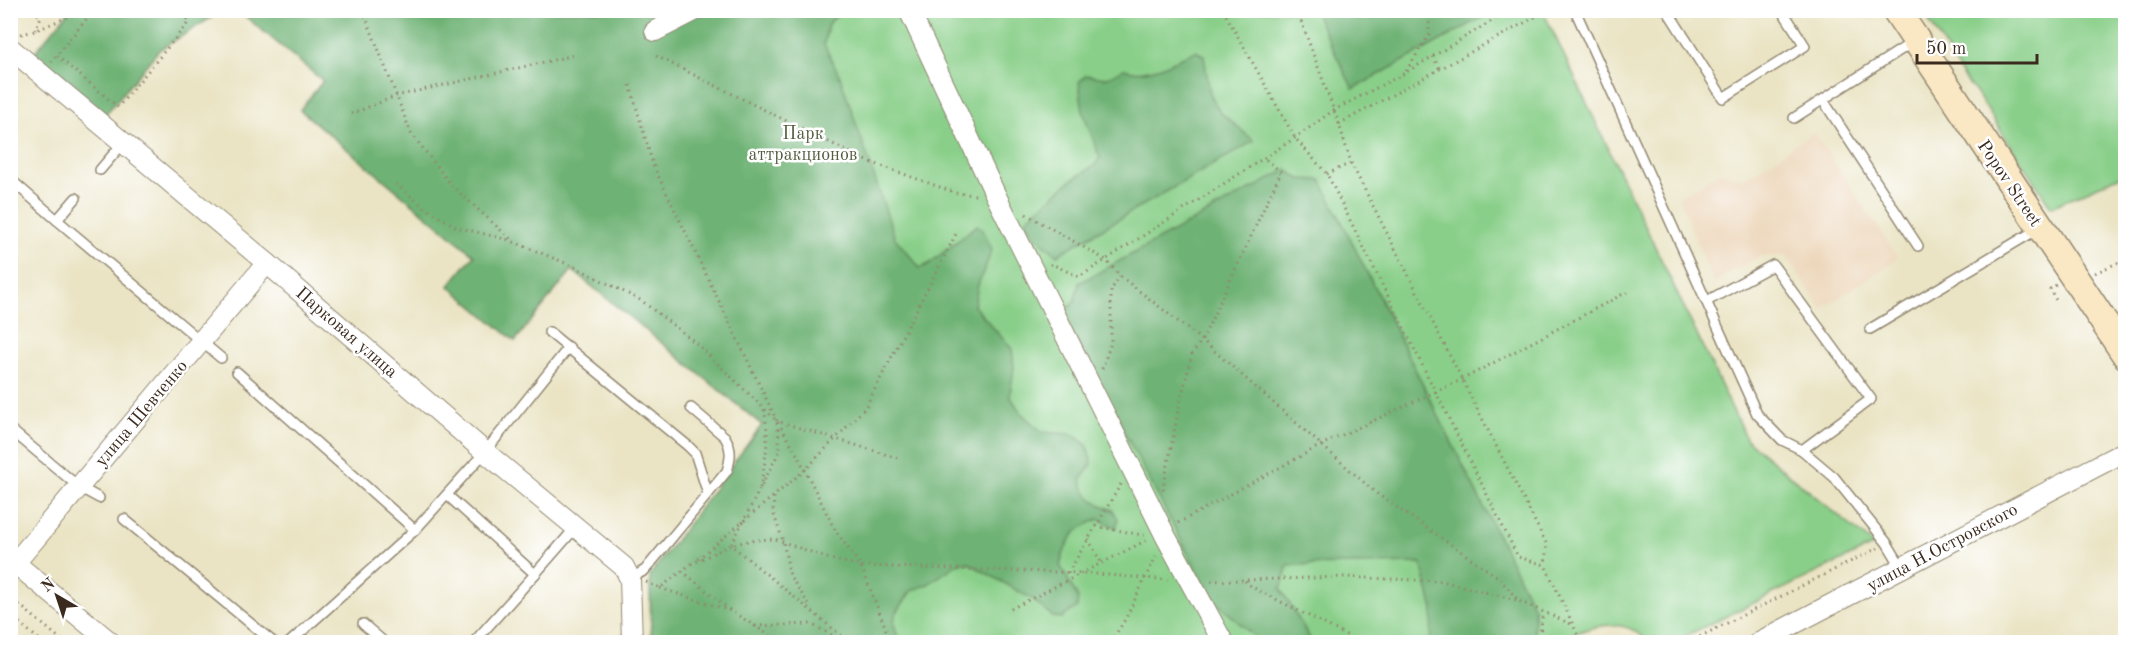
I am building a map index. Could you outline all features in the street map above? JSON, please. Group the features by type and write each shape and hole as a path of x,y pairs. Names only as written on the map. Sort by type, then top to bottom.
{"main road":[{"name":"Popov Street","path":"1896,10 2126,356"}],"street":[{"path":"655,31 696,10"},
{"path":"909,10 996,198 1163,529 1223,642"},
{"name":"Парковая улица","path":"15,41 41,74 267,263 485,452 624,567 637,575"},
{"name":"улица Шевченко","path":"13,561 79,487 267,263"},
{"name":"улица Н.Островского","path":"1759,642 2126,451"},
{"path":"13,561 110,642"},
{"path":"632,642 637,575"}],"lane":[{"path":"1575,10 1757,414 1782,440 1802,450 1834,477 1887,543 1902,568"},
{"path":"1666,10 1723,98 1805,46 1782,10"},
{"path":"1794,118 1916,41"},
{"path":"1823,100 1918,246"},
{"path":"100,170 123,142"},
{"path":"10,180 221,358"},
{"path":"57,220 76,198"},
{"path":"1870,329 2040,228"},
{"path":"1707,301 1773,264 1871,399 1802,450"},
{"path":"549,332 695,453 708,495"},
{"path":"291,642 415,530 485,452 569,347"},
{"path":"237,372 415,530"},
{"path":"637,575 728,471 731,454 725,437 691,408"},
{"path":"10,429 79,487 99,498"},
{"path":"447,495 535,574"},
{"path":"123,519 273,642"},
{"path":"474,642 576,527"},
{"path":"363,624 384,642"}],"path":[{"path":"33,10 41,17 35,31"},
{"path":"15,41 83,10"},
{"path":"41,74 94,10"},
{"path":"57,56 118,107 188,23 187,10"},
{"path":"363,10 411,133 452,186 514,242"},
{"path":"1223,10 1295,138 1327,174 1518,558 1545,565"},
{"path":"1298,10 1351,163 1547,545 1545,565 1581,642"},
{"path":"1405,73 1429,35 1429,10"},
{"path":"1034,271 1052,264 1079,277 1295,138 1334,110 1405,73 1510,10"},
{"path":"1339,124 1548,10"},
{"path":"351,114 396,96 575,55"},
{"path":"656,56 866,160 956,194 996,198 1106,260 1120,276 1202,340 1376,493 1498,577 1519,601"},
{"path":"1433,56 1440,70"},
{"path":"630,85 653,165 777,421 806,470 835,530 861,566 891,642"},
{"path":"1111,642 1146,577 1163,529 1178,411 1192,354 1202,340 1281,172 1264,158"},
{"path":"1327,174 1351,163"},
{"path":"396,184 424,207 456,227 514,242 574,267 642,301 696,343 777,421 901,459"},
{"path":"660,588 806,470 865,408 956,234"},
{"path":"1095,393 1111,343 1111,290 1120,276"},
{"path":"1163,529 1323,444 1463,379 1627,292"},
{"path":"759,493 768,449 768,430 763,408"},
{"path":"731,545 780,450 777,421"},
{"path":"1068,573 1131,466"},
{"path":"775,496 773,512 783,541 789,576 813,612"},
{"path":"1011,609 1152,537 1096,526"},
{"path":"691,564 731,545 752,540 775,539 830,559 861,566 1084,573 1192,582 1343,577 1442,580 1519,601 1573,625"},
{"path":"1088,539 1102,564"},
{"path":"1689,642 1887,543"},
{"path":"731,545 847,642"},
{"path":"682,571 731,611 780,642"},
{"path":"637,575 644,582 731,611"},
{"path":"1244,580 1252,587 1357,642"},
{"path":"10,597 64,642"},
{"path":"1539,642 1542,612"},
{"path":"10,615 42,642"},
{"path":"755,626 811,624 847,642"}],"shaded area":[{"path":"1814,132 1898,258 1822,309 1786,256 1760,256 1713,283 1679,197 1721,172 1743,180"}],"green space":[{"path":"70,10 222,11 159,50 105,115 34,53"},
{"name":"Парк аттракционов","path":"239,11 1543,11 1747,440 1874,545 1673,642 1646,642 1638,633 1617,625 1581,631 1561,642 651,642 650,575 762,425 572,270 515,341 449,286 474,255 300,110 323,81"},
{"name":"Парк аттракционов","path":"239,11 842,11 828,24 824,44 841,79 895,238 920,268 929,264 977,225 984,232 992,250 978,285 974,306 1012,349 1014,367 1010,396 1021,413 1042,432 1072,434 1087,445 1092,464 1081,479 1085,491 1092,499 1113,510 1118,519 1116,528 1099,519 1083,527 1072,536 1065,548 1060,565 1078,598 1077,607 1062,618 1053,617 1032,599 969,563 959,563 928,584 911,591 895,615 894,624 899,642 651,642 650,575 762,425 572,270 515,341 449,286 474,255 300,110 323,81"},
{"path":"1314,11 1494,11 1353,89"},
{"path":"1923,11 2125,11 2125,174 2051,207 1975,91 1963,77"},
{"path":"1196,51 1204,56 1210,93 1219,111 1254,141 1057,255 1035,236 1026,220 1070,181 1095,165 1100,158 1083,112 1079,82 1086,75 1106,78 1124,69 1152,70"},
{"path":"1286,170 1300,179 1321,180 1534,608 1532,642 1430,642 1433,610 1421,563 1288,565 1281,589 1312,642 1260,642 1211,597 1062,314 1074,302 1079,283"}]}
